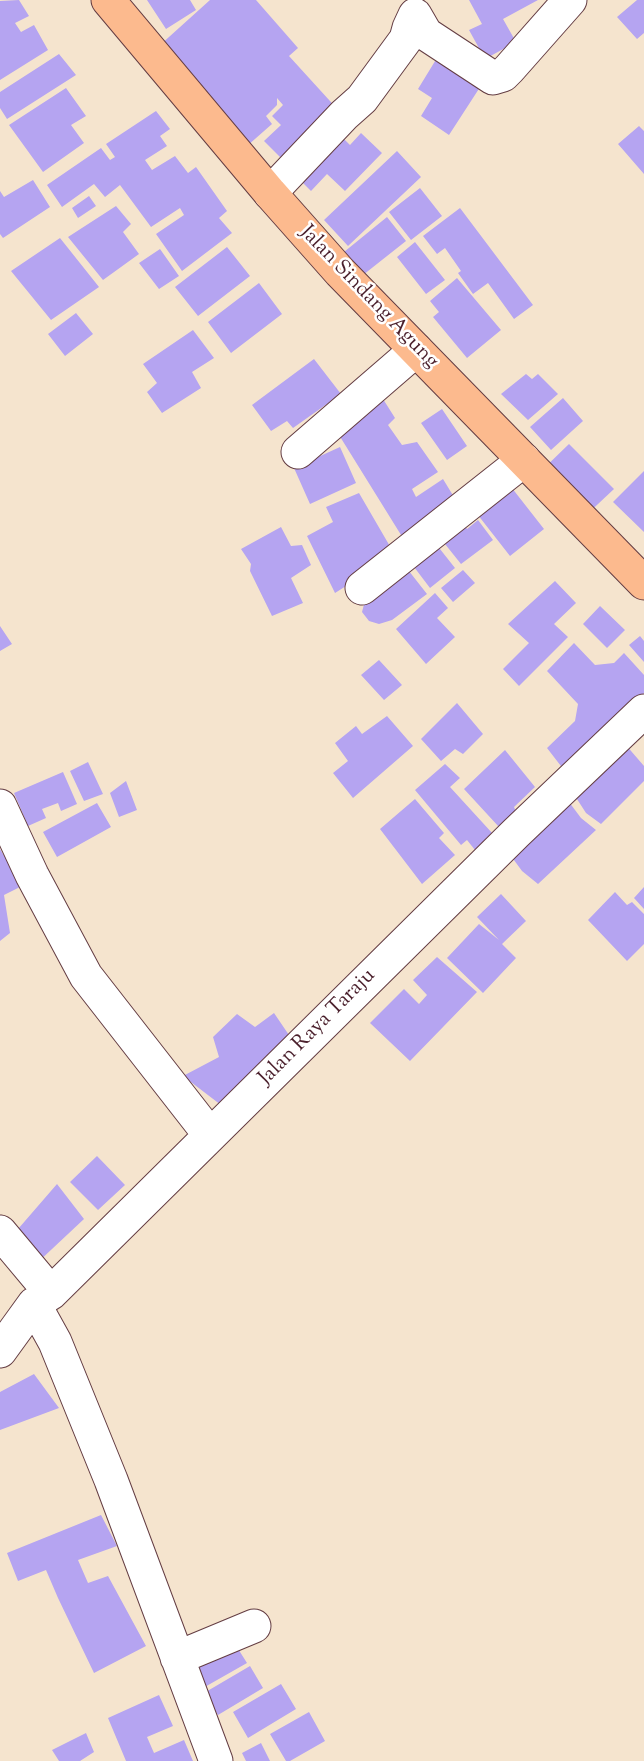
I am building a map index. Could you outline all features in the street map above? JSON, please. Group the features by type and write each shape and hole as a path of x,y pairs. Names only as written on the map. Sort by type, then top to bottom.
{"main road":[{"name":"Jalan Sindang Agung","path":"108,0 340,273 644,583"}],"street":[{"path":"407,8 426,34 493,78 503,75 509,69 570,0"},
{"path":"270,193 320,139 362,99 405,39 408,28 407,8"},
{"path":"298,452 416,350"},
{"path":"362,588 524,460"},
{"name":"Jalan Raya Taraju","path":"0,1351 43,1299 516,832 644,711"},
{"path":"0,806 32,875 86,976 210,1135"},
{"path":"0,1232 43,1299 55,1342 216,1761"},
{"path":"177,1658 254,1626"}],"building":[{"path":"19,0 29,16 15,23 21,32 34,25 48,50 0,80 0,1"},
{"path":"147,0 190,0 196,10 166,29"},
{"path":"210,0 256,0 298,48 289,56 340,112 286,163 264,141 281,125 272,116 283,105 277,98 277,105 266,116 272,124 247,146 159,46"},
{"path":"469,0 538,0 503,19 516,42 485,59 469,30 482,24"},
{"path":"637,0 644,0 644,33 637,39 617,17"},
{"path":"440,53 484,81 449,135 421,116 432,98 418,89"},
{"path":"59,54 76,75 7,119 0,108 0,92"},
{"path":"66,88 86,116 71,125 84,143 43,172 9,125"},
{"path":"156,111 170,129 160,136 167,146 145,160 152,170 175,156 188,173 196,167 227,211 219,218 232,233 182,271 156,234 184,215 180,208 151,227 120,185 105,197 94,184 62,207 47,185 101,148 110,160 115,157 106,144"},
{"path":"639,126 644,131 644,174 618,144"},
{"path":"335,130 350,145 361,133 382,153 345,191 327,174 311,191 293,173"},
{"path":"397,151 421,177 348,246 324,220"},
{"path":"33,180 50,207 3,238 0,234 0,191 4,197"},
{"path":"420,188 442,216 411,240 389,212"},
{"path":"89,196 96,206 78,218 72,208"},
{"path":"116,206 131,224 123,232 139,254 103,280 68,237"},
{"path":"460,208 533,305 514,319 488,283 473,294 458,273 461,271 445,248 437,254 423,236"},
{"path":"387,217 406,241 363,275 344,252"},
{"path":"60,238 99,287 51,320 11,271"},
{"path":"415,242 445,280 426,294 397,257"},
{"path":"227,247 250,276 198,316 175,287"},
{"path":"160,249 179,276 159,289 139,263"},
{"path":"457,278 501,330 467,358 433,317 439,312 430,301"},
{"path":"259,283 282,314 231,353 208,322"},
{"path":"76,313 93,334 65,356 48,334"},
{"path":"193,330 214,358 192,372 201,388 162,413 147,392 157,383 143,364"},
{"path":"314,359 341,394 293,428 287,421 271,431 252,405"},
{"path":"526,374 532,379 538,374 558,394 528,420 501,394"},
{"path":"563,398 583,421 551,450 530,427"},
{"path":"383,399 395,418 388,425 402,445 417,442 438,472 412,489 416,497 443,479 457,502 406,543 339,435"},
{"path":"442,409 467,446 447,460 421,423"},
{"path":"569,444 614,489 582,519 537,475"},
{"path":"340,447 356,483 310,504 294,468"},
{"path":"644,471 644,532 613,502"},
{"path":"508,483 544,529 510,556 474,510"},
{"path":"359,493 395,555 335,593 307,536 333,522 326,507"},
{"path":"478,520 493,540 461,564 441,539 463,523 467,529"},
{"path":"281,527 291,546 302,545 311,565 291,578 303,603 272,616 250,571 251,564 241,549"},
{"path":"436,544 455,568 430,588 411,563"},
{"path":"405,566 427,594 392,620 379,624 369,621 362,612 366,597"},
{"path":"463,570 475,583 453,602 441,588"},
{"path":"555,581 576,603 554,624 568,637 519,686 503,669 529,643 508,624"},
{"path":"435,593 448,608 437,618 455,637 426,664 396,629"},
{"path":"600,606 625,630 607,648 583,624"},
{"path":"0,626 12,644 0,651"},
{"path":"640,636 644,641 644,662 629,645"},
{"path":"574,643 595,665 614,663 624,653 644,675 644,693 564,770 547,748 575,721 578,704 547,671"},
{"path":"379,660 402,685 384,700 361,675"},
{"path":"457,703 483,734 463,754 455,749 441,761 421,739"},
{"path":"387,716 413,746 353,798 333,773 348,761 335,743 356,726 362,734"},
{"path":"625,744 644,766 644,781 601,824 586,813 575,796"},
{"path":"505,750 535,787 514,807 516,812 499,827 464,789"},
{"path":"88,762 103,794 84,801 70,771"},
{"path":"445,764 460,778 450,787 493,834 475,850 467,840 461,845 415,790"},
{"path":"63,772 77,804 61,811 58,803 42,809 46,818 28,826 14,793"},
{"path":"126,781 137,810 119,817 110,793"},
{"path":"415,799 444,833 439,838 455,855 422,884 380,829"},
{"path":"569,802 581,818 596,830 538,884 522,871 511,856"},
{"path":"97,803 111,827 57,857 43,832"},
{"path":"0,849 22,886 4,895 10,933 0,941"},
{"path":"644,887 644,909 634,898"},
{"path":"615,892 627,905 632,902 644,914 644,944 627,961 588,920"},
{"path":"501,894 526,921 502,944 516,958 483,993 447,958 479,924 499,940 477,917"},
{"path":"437,957 477,992 410,1061 370,1023 404,989 419,1004 427,995 413,980"},
{"path":"274,1013 291,1038 221,1105 183,1076 219,1057 213,1037 237,1014 255,1027"},
{"path":"97,1156 125,1185 98,1210 70,1182"},
{"path":"57,1184 84,1219 36,1264 12,1236"},
{"path":"34,1374 59,1408 0,1430 0,1392"},
{"path":"101,1515 117,1546 78,1560 88,1583 108,1576 146,1646 94,1673 46,1570 18,1581 7,1553"},
{"path":"235,1644 247,1663 203,1688 192,1669"},
{"path":"250,1666 263,1688 218,1715 204,1693"},
{"path":"281,1684 296,1709 248,1738 233,1712"},
{"path":"159,1695 173,1726 147,1737 154,1753 184,1740 193,1761 126,1761 108,1718"},
{"path":"309,1712 325,1741 290,1761 286,1761 270,1734"},
{"path":"86,1733 94,1752 80,1761 59,1761 52,1750"},
{"path":"261,1743 270,1761 246,1761 242,1753"}]}
